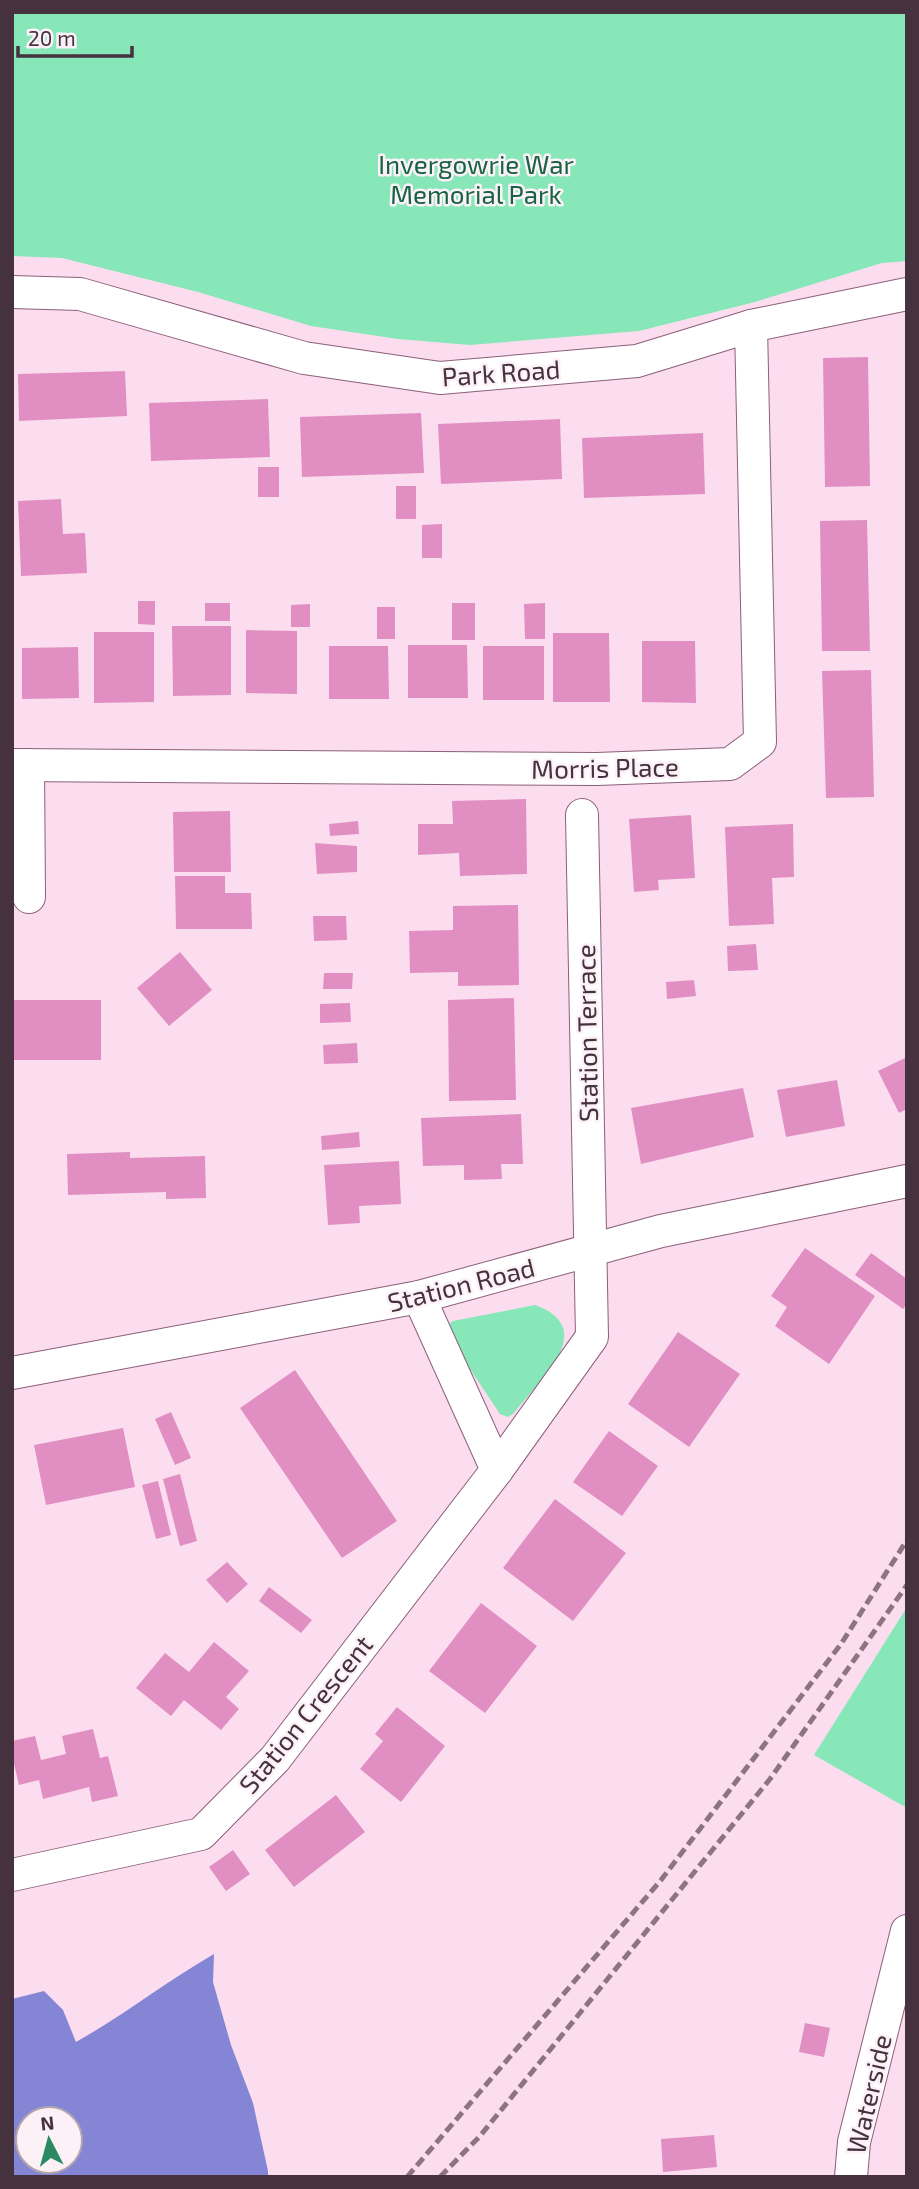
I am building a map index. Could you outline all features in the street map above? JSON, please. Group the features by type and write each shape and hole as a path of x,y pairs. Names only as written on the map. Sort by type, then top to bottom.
{"street":[{"name":"Park Road","path":"12,292 80,294 304,358 440,378 637,361 751,327 907,294"},
{"name":"Morris Place","path":"29,897 20,765 597,769 730,764 760,742 751,327"},
{"name":"Station Terrace","path":"582,815 589,1251"},
{"name":"Station Road","path":"12,1373 419,1297 661,1231 907,1181"},
{"name":"Station Crescent","path":"12,1875 201,1834 275,1759 497,1470 592,1337 589,1251"},
{"path":"419,1297 497,1470"},
{"name":"Waterside","path":"851,2177 854,2142 907,1931"}],"green space":[{"name":"Invergowrie War Memorial Park","path":"12,12 907,12 907,261 882,263 755,302 639,331 470,345 398,339 311,326 198,292 62,258 12,256"},
{"path":"535,1305 554,1315 563,1328 564,1341 549,1371 508,1417 500,1414 454,1345 446,1326 453,1321"},
{"path":"907,1607 907,1808 814,1755"}],"water":[{"path":"214,1954 213,1982 231,2045 253,2103 268,2177 12,2177 12,1999 44,1991 63,2010 76,2042"}],"building":[{"path":"868,357 870,486 825,487 823,358"},
{"path":"125,371 127,416 19,421 18,374"},
{"path":"268,399 270,457 151,461 149,403"},
{"path":"421,413 424,473 302,477 300,417"},
{"path":"560,419 562,479 441,484 438,424"},
{"path":"703,433 705,494 584,498 582,438"},
{"path":"258,467 279,467 279,497 258,497"},
{"path":"396,486 416,486 416,519 396,519"},
{"path":"61,499 63,534 85,533 87,573 21,576 18,501"},
{"path":"867,520 870,651 822,651 820,521"},
{"path":"442,524 442,558 422,558 422,525"},
{"path":"138,601 155,601 155,625 138,624"},
{"path":"205,603 230,603 230,621 205,621"},
{"path":"452,603 475,603 475,640 452,640"},
{"path":"545,603 545,639 525,639 524,604"},
{"path":"310,604 310,627 291,627 291,605"},
{"path":"377,607 395,607 395,639 377,639"},
{"path":"172,626 231,626 231,695 173,696"},
{"path":"246,630 297,631 297,694 246,693"},
{"path":"94,632 154,632 154,702 94,703"},
{"path":"553,633 609,633 610,702 553,702"},
{"path":"642,641 695,641 696,703 642,702"},
{"path":"408,645 467,645 468,698 408,698"},
{"path":"329,646 388,646 389,699 329,699"},
{"path":"483,646 544,646 544,700 483,700"},
{"path":"78,647 79,698 22,699 22,648"},
{"path":"871,670 874,797 826,798 822,671"},
{"path":"526,799 527,874 460,876 459,853 418,855 418,824 453,824 452,801"},
{"path":"230,811 231,872 174,872 173,812"},
{"path":"691,815 695,878 658,880 659,890 634,892 629,819"},
{"path":"358,821 359,834 330,836 329,824"},
{"path":"793,824 794,877 772,878 774,924 729,926 725,827"},
{"path":"315,843 357,846 357,872 317,874"},
{"path":"175,876 225,876 225,893 251,893 252,929 176,929"},
{"path":"518,905 519,985 458,986 458,972 410,973 409,931 453,930 453,906"},
{"path":"313,916 346,916 347,940 314,941"},
{"path":"756,944 758,970 728,971 727,946"},
{"path":"180,952 212,990 169,1026 137,988"},
{"path":"324,973 353,973 352,989 323,989"},
{"path":"694,980 696,996 667,999 666,982"},
{"path":"514,998 516,1100 449,1101 448,1000"},
{"path":"12,1000 101,1000 101,1060 12,1060"},
{"path":"350,1003 351,1022 320,1023 320,1004"},
{"path":"357,1043 358,1063 324,1064 323,1045"},
{"path":"907,1057 907,1109 899,1113 878,1071"},
{"path":"837,1080 845,1126 786,1137 777,1090"},
{"path":"743,1088 754,1137 641,1164 631,1108"},
{"path":"521,1114 523,1164 501,1164 502,1179 464,1180 464,1165 423,1166 421,1118"},
{"path":"359,1132 360,1147 322,1150 321,1136"},
{"path":"130,1152 130,1158 205,1156 206,1198 166,1199 166,1192 68,1195 67,1154"},
{"path":"399,1161 401,1204 359,1206 360,1223 328,1225 324,1165"},
{"path":"805,1248 875,1296 829,1364 775,1326 787,1307 771,1296"},
{"path":"871,1253 907,1279 907,1304 903,1309 855,1275"},
{"path":"678,1332 740,1374 689,1447 628,1404"},
{"path":"295,1370 397,1521 342,1558 240,1408"},
{"path":"171,1412 191,1458 175,1465 155,1419"},
{"path":"123,1428 135,1487 46,1505 34,1445"},
{"path":"609,1431 658,1466 622,1516 573,1482"},
{"path":"180,1474 197,1541 180,1546 163,1479"},
{"path":"158,1481 171,1535 156,1539 142,1485"},
{"path":"555,1499 626,1553 573,1621 503,1568"},
{"path":"227,1562 248,1584 227,1603 206,1580"},
{"path":"269,1587 312,1620 301,1633 259,1601"},
{"path":"481,1603 537,1646 485,1713 429,1671"},
{"path":"214,1642 249,1671 226,1697 239,1709 221,1730 184,1700 171,1716 136,1688 165,1653 189,1672"},
{"path":"397,1707 445,1746 401,1802 360,1769 383,1741 375,1734"},
{"path":"93,1729 100,1758 108,1756 118,1796 92,1802 89,1787 43,1799 39,1780 19,1785 12,1755 12,1741 35,1736 41,1760 66,1754 62,1736"},
{"path":"336,1795 365,1832 294,1887 265,1850"},
{"path":"233,1850 250,1874 226,1891 209,1867"},
{"path":"805,2023 830,2028 824,2057 799,2052"},
{"path":"714,2135 717,2167 663,2172 661,2139"}],"railway":[{"path":"407,2177 661,1880 841,1644 907,1540"},
{"path":"440,2177 480,2136 770,1779 907,1585"}]}
